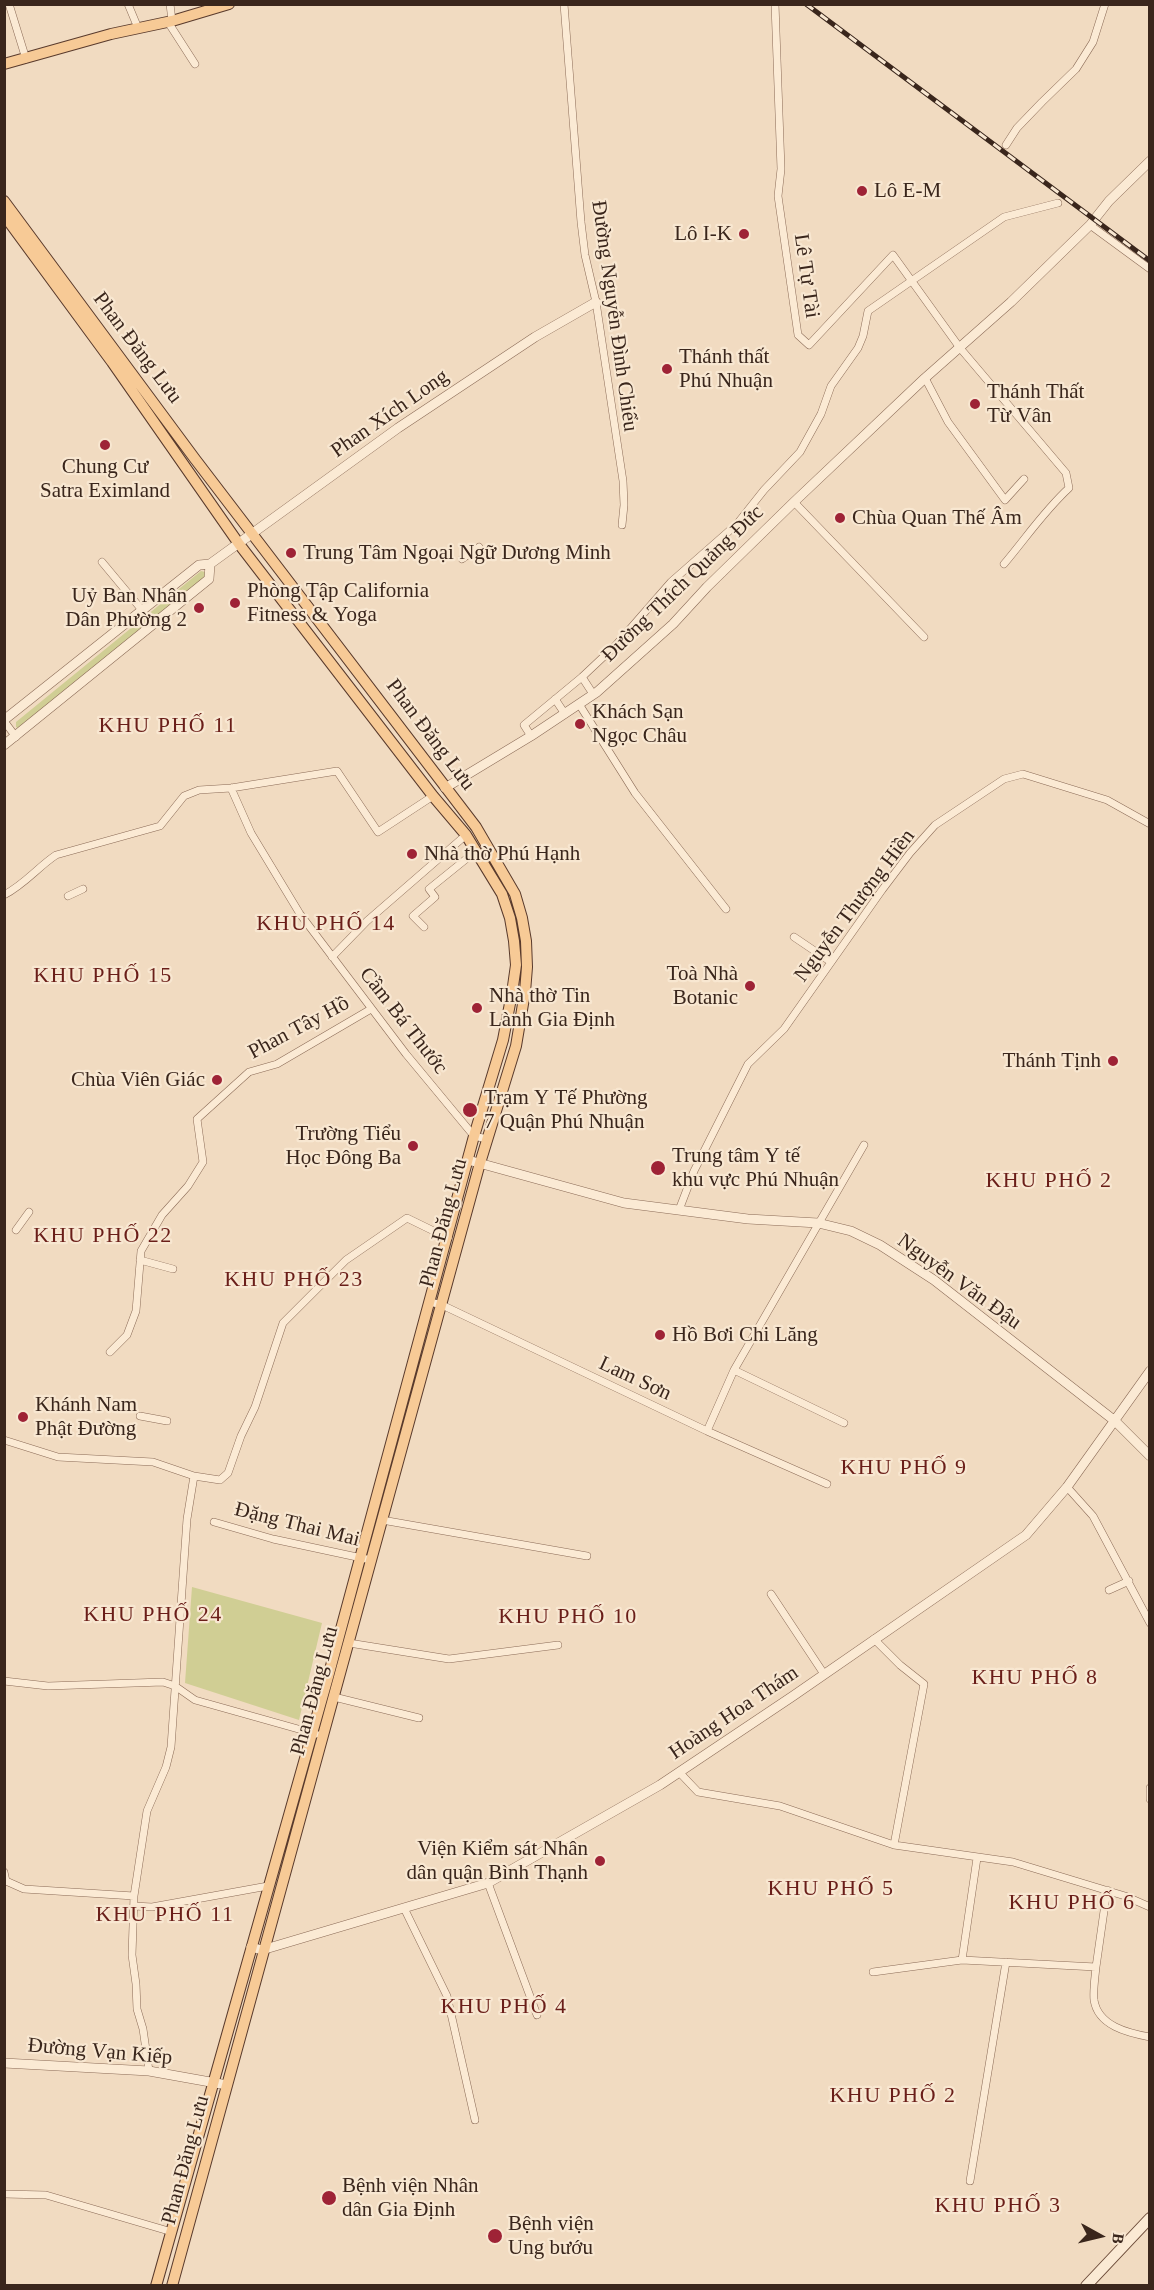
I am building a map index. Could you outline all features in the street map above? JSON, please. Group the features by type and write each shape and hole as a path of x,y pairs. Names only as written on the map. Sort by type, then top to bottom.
{"main road":[{"path":"4,64 229,4"},
{"name":"Phan Đăng Lưu","path":"4,201 253,535 476,827 515,894 526,941 525,992 516,1046 480,1163 324,1737 262,1950 172,2286"},
{"name":"Phan Đăng Lưu","path":"4,215 112,362 239,544 433,796 466,835 502,894 510,918 516,965 504,1040 474,1136 312,1733 156,2286"},
{"path":"433,796 445,788"},
{"path":"183,2192 196,2195"},
{"path":"1086,2286 1149,2218"}],"street":[{"path":"9,4 26,59"},
{"path":"128,4 138,28"},
{"path":"170,4 170,21 195,64"},
{"name":"Đường Nguyễn Đình Chiểu","path":"564,4 581,222 585,255 596,303 623,481 622,525"},
{"name":"Lê Tự Tài","path":"775,4 781,169 778,196 798,335 810,345 893,255 960,348 1066,473 1069,488 1048,508 1034,529 1004,564"},
{"path":"1006,144 1017,128 1076,69 1095,37 1105,4"},
{"path":"1024,479 1005,500 948,422 925,378 1011,302 1090,225 1109,201 1149,161"},
{"path":"531,736 524,725 582,677 616,645 671,582 737,524 800,452 821,414 831,386 858,348 863,336 867,311 1004,217 1058,203"},
{"path":"1090,225 1149,269"},
{"name":"Phan Xích Long","path":"4,721 199,565 210,564 398,428 535,337 596,303"},
{"name":"Đường Thích Quảng Đức","path":"445,788 531,736 593,694 673,624 707,587 794,502 925,378"},
{"path":"794,502 924,637"},
{"path":"462,559 479,547"},
{"path":"102,562 142,610"},
{"name":"Phan Xích Long","path":"4,745 208,579 210,564"},
{"path":"582,677 593,694"},
{"path":"555,699 565,714"},
{"path":"579,704 634,793 726,909"},
{"path":"4,721 16,737"},
{"path":"4,895 33,876 43,864 56,855 160,826 184,796 199,790 231,788 338,771 378,832 433,796"},
{"name":"Nguyễn Thượng Hiền","path":"679,1210 694,1171 748,1064 784,1029 910,853 935,825 1004,778 1023,774 1107,800 1149,824"},
{"name":"Cầm Bá Thước","path":"231,788 250,833 296,907 405,1054 474,1136"},
{"path":"332,957 367,921 466,835"},
{"path":"424,927 413,916 435,897 429,889 476,851"},
{"path":"68,896 83,889"},
{"path":"794,937 831,962"},
{"name":"Phan Tây Hồ","path":"111,1352 127,1335 136,1311 141,1251 162,1215 188,1186 203,1162 197,1119 249,1072 277,1064 371,1009"},
{"path":"474,1136 487,1139"},
{"path":"707,1431 734,1370 864,1145"},
{"name":"Nguyễn Văn Đậu","path":"468,1160 599,1197 748,1219 818,1223 851,1231 903,1258 1115,1421 1149,1456"},
{"path":"16,1230 29,1212"},
{"path":"4,1440 58,1457 153,1462 194,1476 220,1480 228,1473 241,1436 255,1407 283,1323 346,1260 407,1218 448,1238"},
{"path":"140,1260 173,1269"},
{"name":"Lam Sơn","path":"430,1302 442,1305 707,1431 827,1484"},
{"path":"734,1370 844,1423"},
{"name":"Hoàng Hoa Thám","path":"262,1950 488,1883 653,1789 1026,1535 1066,1487 1149,1371"},
{"path":"140,1416 167,1421"},
{"path":"149,2071 143,2029 137,2009 132,1955 134,1896 147,1811 166,1767 171,1747 186,1530 194,1476"},
{"path":"1066,1487 1093,1516 1149,1623"},
{"path":"382,1520 587,1556"},
{"name":"Đặng Thai Mai","path":"214,1522 273,1539 371,1560"},
{"path":"1109,1590 1129,1581"},
{"path":"771,1594 824,1674"},
{"path":"874,1639 900,1665 924,1684 894,1845"},
{"path":"349,1643 450,1659 558,1645"},
{"path":"4,1681 48,1686 163,1682 175,1686 195,1700 324,1737"},
{"path":"334,1697 419,1718"},
{"path":"679,1772 698,1792 780,1806 894,1845 1012,1862 1107,1890 1149,1907"},
{"path":"1149,1788 1149,1799"},
{"path":"962,1960 977,1858"},
{"path":"4,1872 6,1881 24,1889 134,1896"},
{"path":"488,1883 537,2015"},
{"path":"134,1906 152,1907 268,1886"},
{"path":"1107,1890 1096,1967 1094,2001 1108,2023 1149,2037"},
{"path":"404,1908 447,1996 475,2120"},
{"path":"251,1947 262,1950"},
{"path":"873,1972 962,1960 1096,1967"},
{"path":"970,2181 1006,1962"},
{"name":"Đường Vạn Kiếp","path":"4,2063 149,2071 227,2085"},
{"path":"4,2194 46,2195 172,2232"}],"shaded area":[{"path":"201,571 207,576 18,728 16,727 16,722"},
{"path":"192,1587 322,1623 299,1720 185,1683"}],"railway":[{"path":"806,4 1150,261"}],"place":[{"name":"Lô E-M","path":"862,191"},
{"name":"Lô I-K","path":"744,234"},
{"name":"Thánh thất Phú Nhuận","path":"667,369"},
{"name":"Thánh Thất Từ Vân","path":"975,404"},
{"name":"Chung Cư Satra Eximland","path":"105,445"},
{"name":"Chùa Quan Thế Âm","path":"840,518"},
{"name":"Trung Tâm Ngoại Ngữ Dương Minh","path":"291,553"},
{"name":"Phòng Tập California Fitness & Yoga","path":"235,603"},
{"name":"Uỷ Ban Nhân Dân Phường 2","path":"199,608"},
{"name":"Khách Sạn Ngọc Châu","path":"580,724"},
{"name":"Nhà thờ Phú Hạnh","path":"412,854"},
{"name":"Toà Nhà Botanic","path":"750,986"},
{"name":"Nhà thờ Tin Lành Gia Định","path":"477,1008"},
{"name":"Thánh Tịnh","path":"1113,1061"},
{"name":"Chùa Viên Giác","path":"217,1080"},
{"name":"Trạm Y Tế Phường 7 Quận Phú Nhuận","path":"470,1110"},
{"name":"Trường Tiểu Học Đông Ba","path":"413,1146"},
{"name":"Trung tâm Y tế khu vực Phú Nhuận","path":"658,1168"},
{"name":"Hồ Bơi Chi Lăng","path":"660,1335"},
{"name":"Khánh Nam Phật Đường","path":"23,1417"},
{"name":"Viện Kiểm sát Nhân dân quận Bình Thạnh","path":"600,1861"},
{"name":"Bệnh viện Nhân dân Gia Định","path":"329,2198"},
{"name":"Bệnh viện Ung bướu","path":"495,2236"}],"district":[{"name":"KHU PHỐ 11","path":"168,726"},
{"name":"KHU PHỐ 14","path":"326,924"},
{"name":"KHU PHỐ 15","path":"103,976"},
{"name":"KHU PHỐ 2","path":"1049,1181"},
{"name":"KHU PHỐ 22","path":"103,1236"},
{"name":"KHU PHỐ 23","path":"294,1280"},
{"name":"KHU PHỐ 9","path":"904,1468"},
{"name":"KHU PHỐ 24","path":"153,1615"},
{"name":"KHU PHỐ 10","path":"568,1617"},
{"name":"KHU PHỐ 8","path":"1035,1678"},
{"name":"KHU PHỐ 5","path":"831,1889"},
{"name":"KHU PHỐ 6","path":"1072,1903"},
{"name":"KHU PHỐ 11","path":"165,1915"},
{"name":"KHU PHỐ 4","path":"504,2007"},
{"name":"KHU PHỐ 2","path":"893,2096"},
{"name":"KHU PHỐ 3","path":"998,2206"}]}
